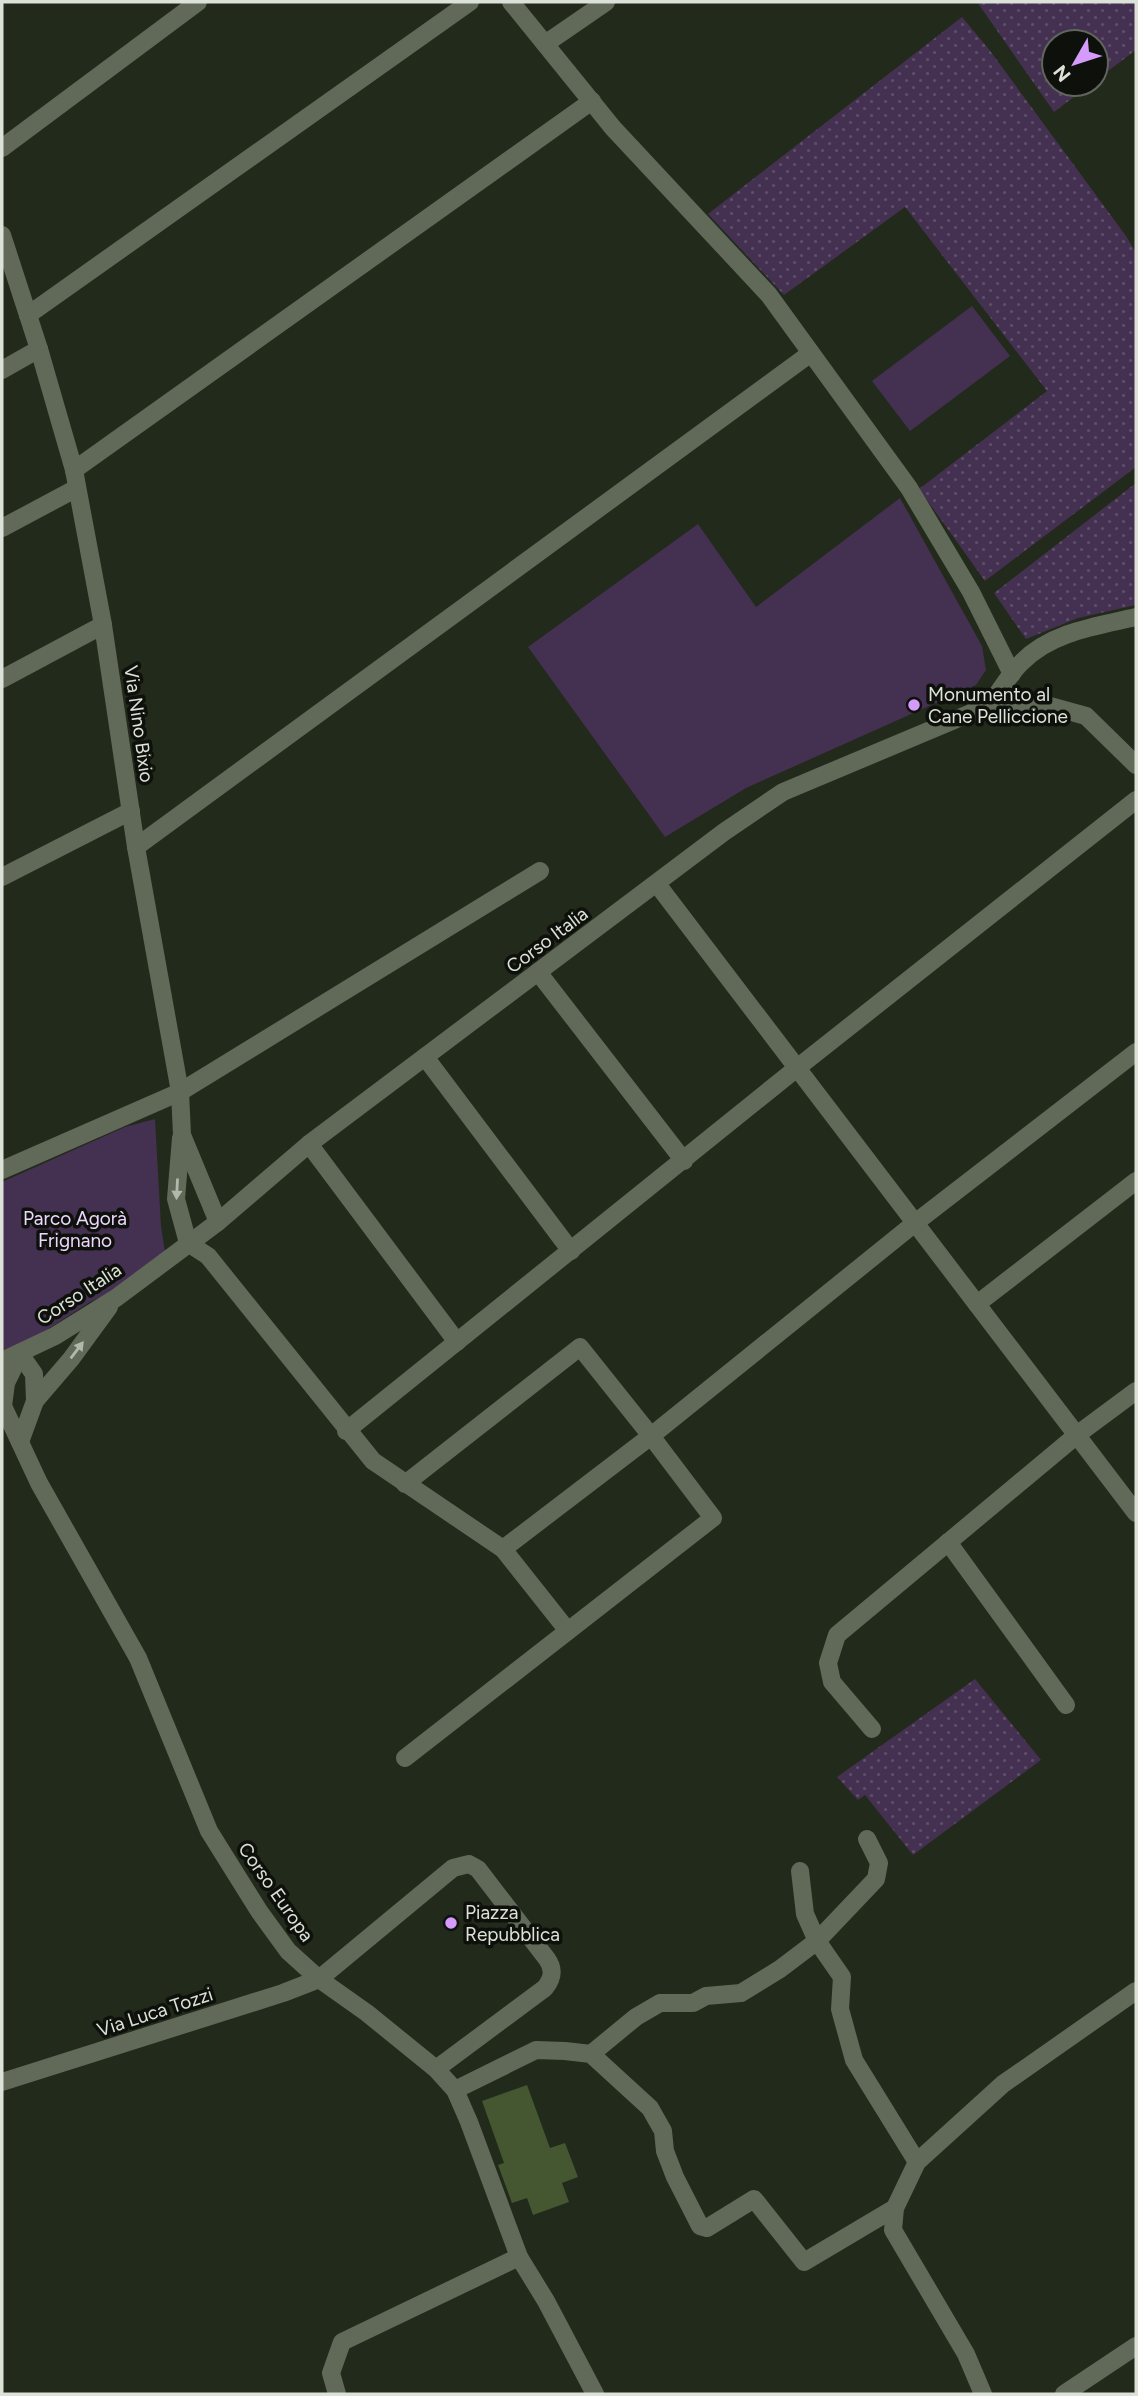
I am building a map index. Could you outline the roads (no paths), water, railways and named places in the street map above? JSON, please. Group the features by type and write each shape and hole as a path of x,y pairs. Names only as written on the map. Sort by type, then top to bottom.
{"street":[{"path":"2,148 198,2"},
{"path":"28,315 470,2"},
{"path":"511,2 613,128 769,295 909,488 971,592 1012,674"},
{"path":"545,44 606,2"},
{"path":"2,528 76,479 592,101"},
{"name":"Via Nino Bixio","path":"2,235 39,349 76,479 103,625 136,847 180,1093 182,1135 218,1222"},
{"path":"2,370 39,349"},
{"path":"136,847 811,353"},
{"path":"990,705 1023,661 1046,643 1078,631 1136,617"},
{"path":"2,679 103,625"},
{"name":"Corso Italia","path":"2,1361 55,1336 116,1298 218,1222 309,1144 783,792 990,705 1038,703 1086,716 1136,765"},
{"path":"346,1431 797,1068 1136,800"},
{"path":"2,877 131,811"},
{"path":"2,1170 180,1093 540,872"},
{"path":"657,884 1079,1434 1136,1513"},
{"path":"538,972 684,1161"},
{"path":"503,1549 651,1436 915,1223 1136,1052"},
{"path":"425,1057 571,1251"},
{"path":"182,1135 176,1199 188,1243 208,1256 346,1431 373,1461 503,1549 568,1631"},
{"path":"309,1144 457,1342"},
{"path":"977,1304 1136,1181"},
{"path":"20,1442 35,1401 71,1359 116,1298"},
{"path":"405,1484 580,1347 713,1518 405,1758"},
{"path":"20,1442 2,1406 6,1383 20,1354 34,1374 35,1401"},
{"path":"872,1729 832,1682 828,1663 837,1635 1079,1434 1136,1391"},
{"name":"Corso Europa","path":"20,1442 38,1483 138,1658 209,1831 259,1911 288,1951 319,1979 367,2013 436,2069 455,2091 519,2258 546,2301 595,2394"},
{"path":"948,1542 1066,1705"},
{"path":"591,2054 636,2017 660,2003 693,2003 706,1996 741,1993 780,1969 817,1941 876,1879 879,1863 867,1839"},
{"path":"319,1979 453,1868 463,1863 474,1866 551,1964 552,1977 545,1988 436,2069"},
{"path":"800,1871 804,1914 817,1941 842,1977 840,2009 854,2060 916,2162"},
{"name":"Via Luca Tozzi","path":"2,2082 283,1993 319,1979"},
{"path":"983,2394 966,2354 894,2230 895,2208 916,2162 1003,2084 1136,1990"},
{"path":"455,2091 536,2050 591,2054 650,2108 663,2131 665,2151 675,2177 700,2226 707,2228 754,2199 804,2262 895,2208"},
{"path":"337,2394 331,2373 342,2342 519,2258"},
{"path":"1065,2394 1136,2346"}],"place":[{"name":"Monumento al Cane Pelliccione","path":"914,705"},
{"name":"Piazza Repubblica","path":"451,1923"}],"park label":[{"name":"Parco Agorà Frignano","path":"75,1229"}]}
